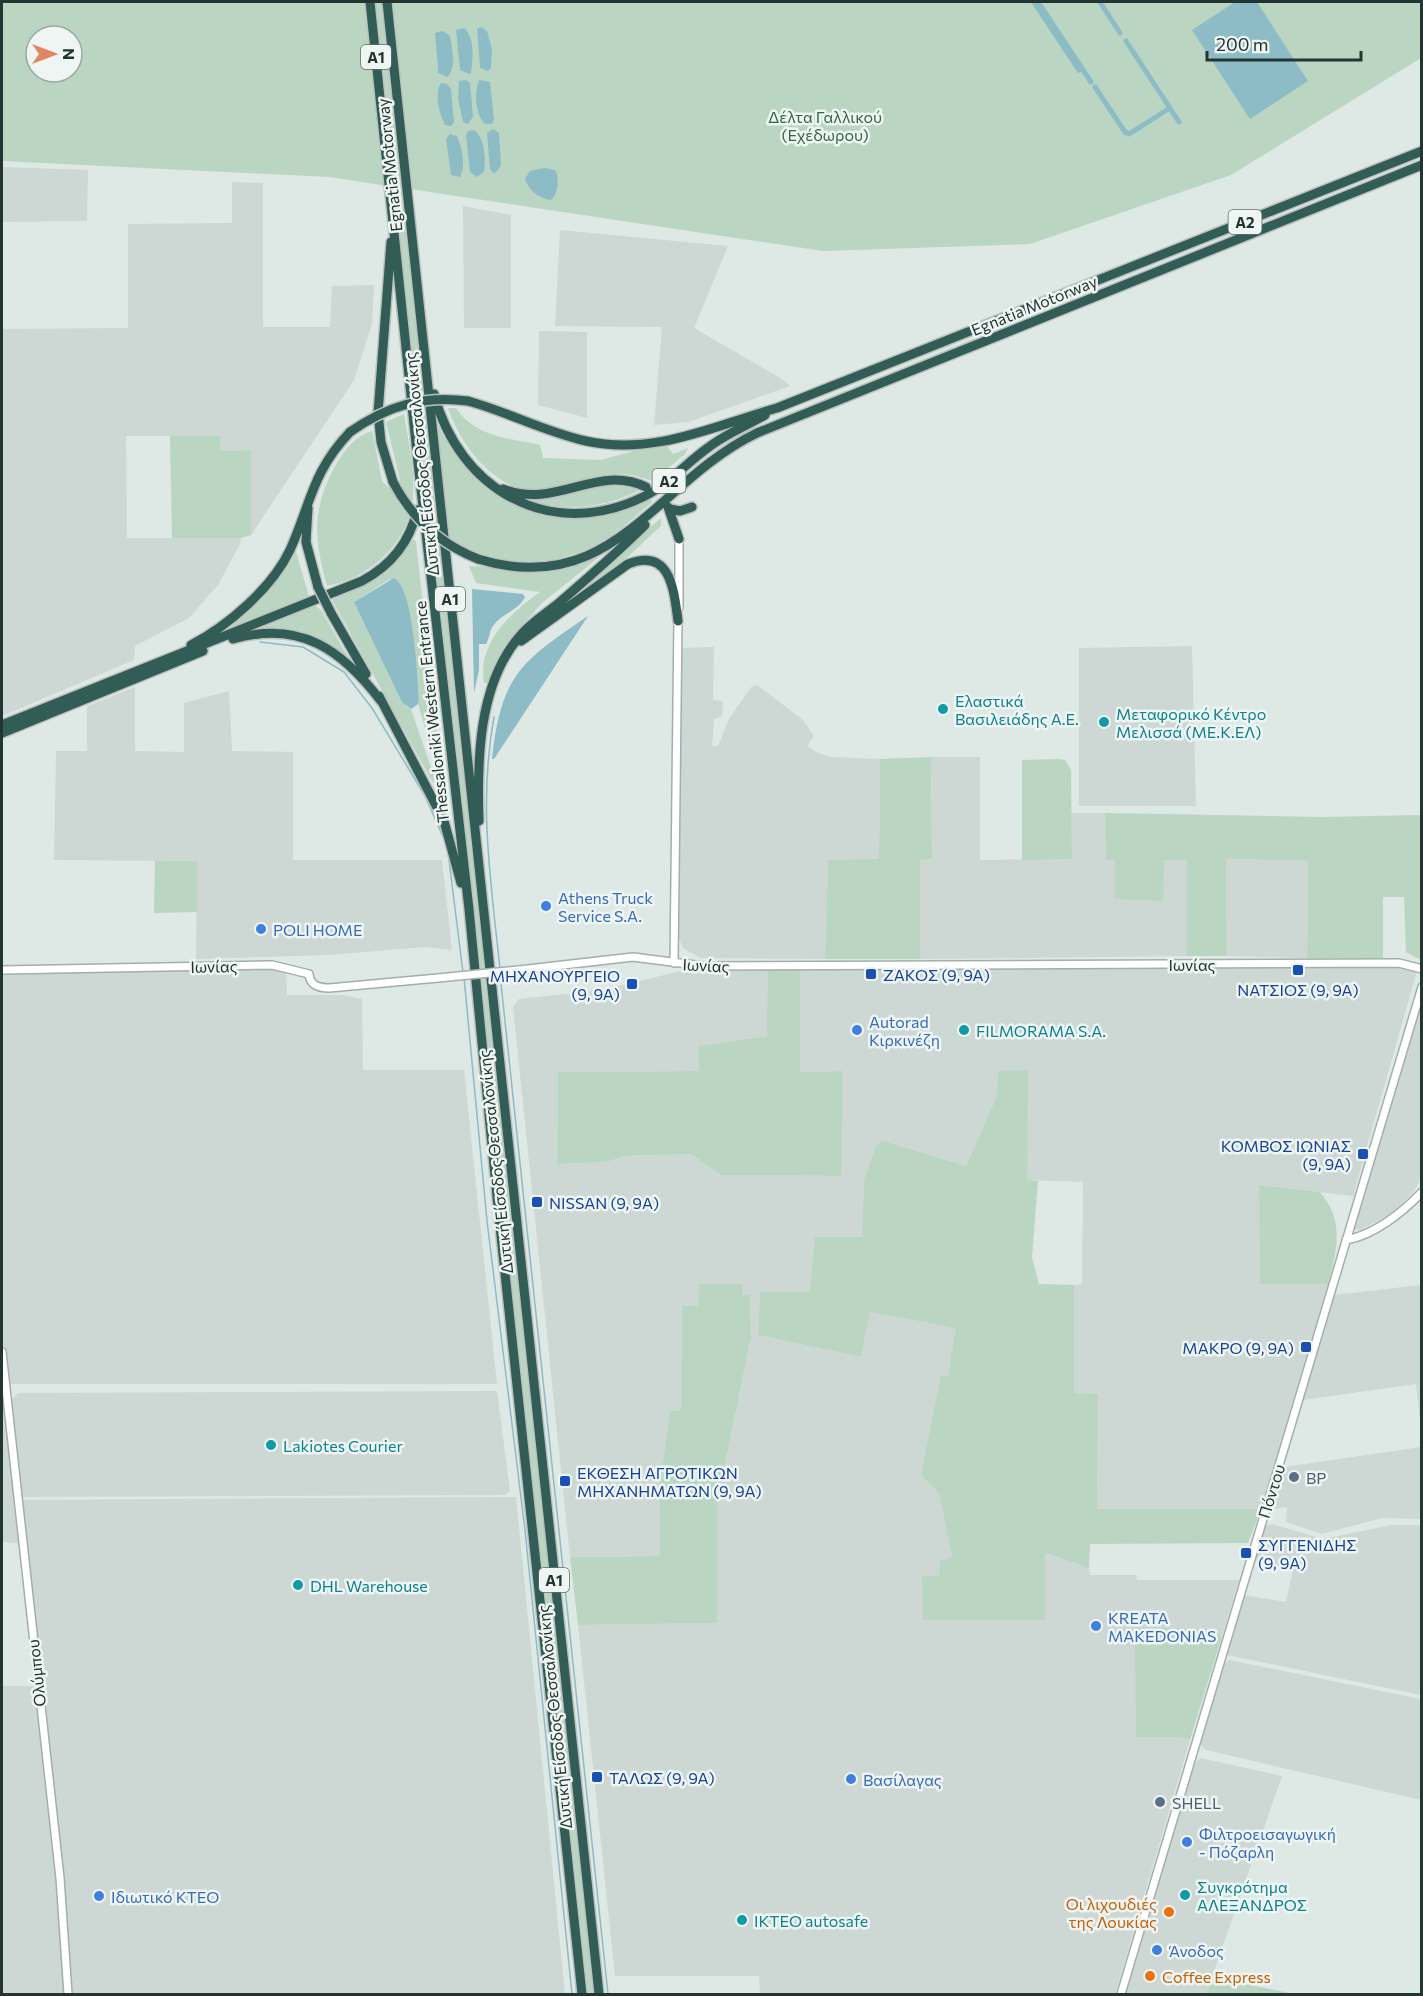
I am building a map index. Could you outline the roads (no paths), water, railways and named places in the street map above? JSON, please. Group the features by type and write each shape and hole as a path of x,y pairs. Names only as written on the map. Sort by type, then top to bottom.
{"highway":[{"name":"Egnatia Motorway","path":"370,2 393,225"},
{"name":"Egnatia Motorway","path":"387,2 421,326"},
{"name":"Egnatia Motorway","path":"777,408 1422,151"},
{"name":"Egnatia Motorway","path":"671,497 716,457 757,433 1422,165"},
{"name":"Thessaloniki Western Entrance","path":"393,225 469,909"},
{"name":"Α2","path":"393,225 378,405 381,442 393,482 408,506 429,530 456,549 478,559 518,568 546,567 572,562 606,548 671,497"},
{"name":"Α2","path":"421,326 441,417 458,449 489,483 512,500 546,511 591,513 614,509 658,489 709,446 777,408"},
{"name":"Δυτική Είσοδος Θεσσαλονίκης","path":"421,326 599,1995"},
{"path":"162,660 197,642 261,592 290,550 325,462 350,432 374,416 410,402 439,398 468,401 567,436 598,443 621,445 677,441 777,408"},
{"path":"2,725 362,581 380,569 402,546 413,526 418,504 418,463"},
{"path":"489,483 531,496 545,496 608,480 628,481 646,487"},
{"path":"311,494 306,542 318,587 444,821 469,909"},
{"path":"479,872 479,788 486,711 495,677 510,649 530,626 632,537 671,497"},
{"path":"679,539 669,508 680,511 692,507"},
{"path":"510,649 635,561 652,561 666,571 672,586 678,621"},
{"path":"2,733 222,643 261,633 300,636 324,646 359,672 381,701"},
{"name":"Δυτική Είσοδος Θεσσαλονίκης","path":"469,909 501,1240 582,1995"}],"street":[{"path":"674,963 679,539"},
{"name":"Ιωνίας","path":"2,970 272,965 309,974 310,980 316,986 329,988 633,957 703,966 1399,963 1422,969"},
{"name":"Πόντου","path":"1121,1995 1422,987"},
{"path":"1346,1240 1391,1219 1422,1192"},
{"name":"Ολύμπου","path":"2,1352 60,1878 68,1995"}],"water":[{"path":"1235,2 1257,2 1308,81 1250,119 1192,30"},
{"path":"481,27 487,31 492,49 491,68 488,71 480,68 477,29"},
{"path":"464,28 470,37 472,49 471,73 469,74 460,70 456,30"},
{"path":"443,31 450,36 453,52 452,69 447,77 438,73 435,33"},
{"path":"466,80 470,83 473,117 468,124 463,122 458,99 459,81"},
{"path":"479,80 490,82 494,119 492,124 485,124 477,109 476,97"},
{"path":"441,83 447,84 451,89 454,122 451,126 445,125 439,109 438,93"},
{"path":"493,129 499,133 501,166 494,174 490,169 487,133"},
{"path":"474,130 483,143 485,155 484,172 477,177 470,172 466,135 468,131"},
{"path":"450,134 457,136 462,151 463,167 460,177 451,175 446,139"},
{"path":"544,168 555,170 558,181 557,190 551,200 535,193 525,179 530,171"},
{"path":"394,578 401,585 406,598 413,634 419,699 418,704 411,709 402,702 354,602"},
{"path":"472,589 523,594 525,597 518,606 493,626 486,644 479,644 479,670 474,693"},
{"path":"588,616 492,759 502,707 509,688 519,672 546,645"}],"waterway":[{"path":"1034,2 1079,70"},
{"path":"1038,2 1091,82"},
{"path":"1100,2 1120,33"},
{"path":"1126,41 1179,122"},
{"path":"1095,87 1125,132 1129,134 1170,108"},
{"path":"260,642 303,647 344,672 372,708 425,796 444,839"},
{"path":"494,717 489,749 486,812 500,969"},
{"path":"448,852 463,973"},
{"path":"500,974 608,1994"},
{"path":"464,977 487,1221 525,1530 572,1994"}],"place":[{"name":"Ελαστικά Βασιλειάδης Α.Ε.","path":"943,709"},
{"name":"Μεταφορικό Κέντρο Μελισσά (ΜΕ.Κ.ΕΛ)","path":"1104,722"},
{"name":"Athens Truck Service S.A.","path":"546,906"},
{"name":"POLI HOME","path":"261,929"},
{"name":"ΝΑΤΣΙΟΣ (9, 9Α)","path":"1298,970"},
{"name":"ΖΑΚΟΣ (9, 9Α)","path":"871,974"},
{"name":"ΜΗΧΑΝΟΥΡΓΕΙΟ (9, 9Α)","path":"632,984"},
{"name":"Autorad Κιρκινέζη","path":"857,1030"},
{"name":"FILMORAMA S.A.","path":"964,1030"},
{"name":"ΚΟΜΒΟΣ ΙΩΝΙΑΣ (9, 9Α)","path":"1363,1154"},
{"name":"NISSAN (9, 9Α)","path":"537,1202"},
{"name":"ΜΑΚΡΟ (9, 9Α)","path":"1306,1347"},
{"name":"Lakiotes Courier","path":"271,1445"},
{"name":"BP","path":"1294,1477"},
{"name":"ΕΚΘΕΣΗ ΑΓΡΟΤΙΚΩΝ ΜΗΧΑΝΗΜΑΤΩΝ (9, 9Α)","path":"565,1481"},
{"name":"ΣΥΓΓΕΝΙΔΗΣ (9, 9Α)","path":"1246,1553"},
{"name":"DHL Warehouse","path":"298,1585"},
{"name":"KREATA MAKEDONIAS","path":"1096,1626"},
{"name":"ΤΑΛΩΣ (9, 9Α)","path":"597,1777"},
{"name":"Βασίλαγας","path":"851,1779"},
{"name":"SHELL","path":"1160,1802"},
{"name":"Φιλτροεισαγωγική - Πόζαρλη","path":"1187,1842"},
{"name":"Συγκρότημα ΑΛΕΞΑΝΔΡΟΣ","path":"1185,1895"},
{"name":"Ιδιωτικό ΚΤΕΟ","path":"99,1896"},
{"name":"Οι λιχουδιές της Λουκίας","path":"1169,1912"},
{"name":"ΙΚΤΕΟ autosafe","path":"742,1920"},
{"name":"Άνοδος","path":"1157,1950"},
{"name":"Coffee Express","path":"1150,1976"}],"park label":[{"name":"Δέλτα Γαλλικού (Εχέδωρου)","path":"825,125"}]}
